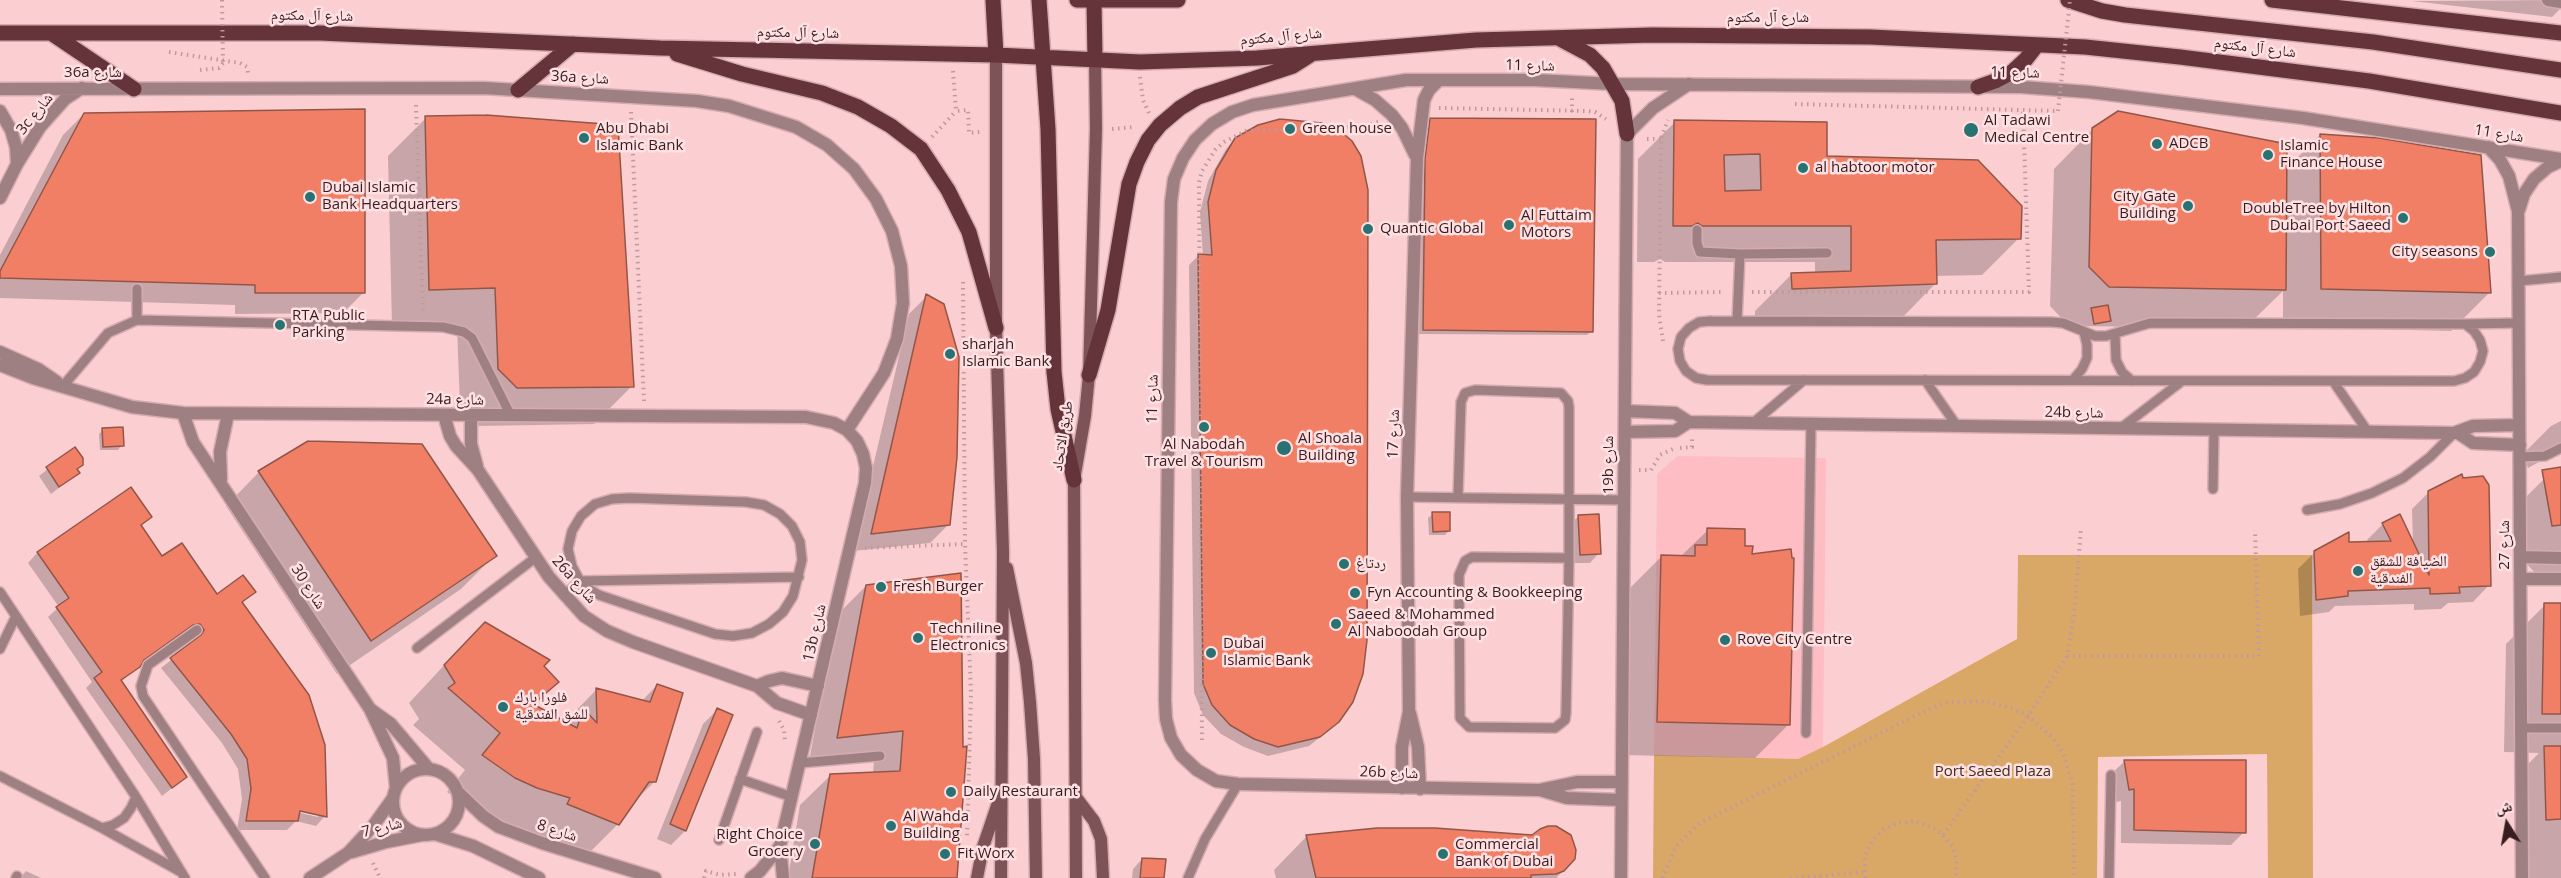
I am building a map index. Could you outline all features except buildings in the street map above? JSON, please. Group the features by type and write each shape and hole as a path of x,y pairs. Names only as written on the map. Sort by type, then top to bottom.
{"main road":[{"path":"993,0 996,55 996,328 1003,552 1001,878"},
{"path":"1039,0 1048,129 1054,372 1058,409 1074,480"},
{"path":"1077,0 1178,0"},
{"name":"طريق الاتحاد","path":"1076,878 1074,480 1085,416 1089,375 1096,129 1094,0"},
{"path":"2069,0 2103,11 2125,15 2373,42 2561,70"},
{"path":"2272,0 2561,33"},
{"name":"شارع آل مكتوم","path":"0,33 320,33 660,48 996,55 1140,62 1198,62 1430,43 1557,38 1652,35 1870,37 2085,47 2275,68 2440,92 2561,113"},
{"path":"51,33 134,89"},
{"path":"1557,38 1590,55 1603,68 1622,101 1627,136"},
{"path":"518,90 573,44"},
{"path":"1978,87 2012,72 2037,45"},
{"path":"660,48 742,74 822,93 858,107 891,126 921,149 948,189 969,232 996,328"},
{"path":"1089,375 1108,310 1130,184 1137,162 1148,140 1160,125 1180,108 1198,97 1293,66 1315,52"},
{"path":"1003,552 1016,604 1029,693 1034,759 1036,878"},
{"path":"977,878 983,848 1002,794"},
{"path":"1076,796 1094,821 1101,839 1103,878"}],"street":[{"path":"2548,0 2561,2"},
{"name":"شارع 11","path":"1238,784 1216,781 1197,770 1181,755 1171,738 1166,719 1171,202 1174,179 1183,158 1195,140 1212,124 1232,112 1253,105 1406,80 2055,89 2302,118 2561,160"},
{"name":"شارع 17","path":"1402,788 1402,747 1409,712 1407,497 1417,158 1422,108 1429,90 1438,81"},
{"path":"1627,136 1653,108 1691,84"},
{"name":"36a شارع","path":"0,89 415,87 518,90 698,101 729,106 796,127 827,145 848,163 876,199 892,231 901,266 903,303 897,339 884,373 847,430"},
{"name":"3c شارع","path":"0,198 16,164 52,112 65,99 82,88"},
{"name":"شارع 17","path":"1355,89 1375,100 1392,115 1411,142 1417,158"},
{"name":"3c شارع","path":"0,111 12,130 16,147 16,164"},
{"name":"19b شارع","path":"1621,878 1627,136"},
{"name":"شارع 27","path":"2488,147 2510,176 2518,211 2522,878"},
{"name":"شارع 27","path":"2518,211 2524,194 2534,179 2561,160"},
{"name":"24a شارع","path":"0,351 38,369 63,386"},
{"name":"24a شارع","path":"0,365 33,378 132,407 183,413 806,417 834,423 847,430"},
{"name":"24b شارع","path":"1625,411 1675,413 1691,422 1811,424 2456,433 2473,426 2519,425"},
{"name":"شارع 30","path":"183,413 193,442 221,480 370,709 393,758 395,793"},
{"path":"221,480 220,452 228,414"},
{"name":"26a شارع","path":"444,415 450,436 478,470 535,558 564,596 584,616 607,631 633,642 757,686 777,703 811,715"},
{"name":"26a شارع","path":"471,416 471,444 478,470"},
{"name":"24b شارع","path":"1625,432 1674,431 1691,422"},
{"name":"13b شارع","path":"783,878 780,846 850,549 866,468 857,441 847,430"},
{"name":"24b شارع","path":"2456,433 2473,443 2520,451"},
{"path":"2520,557 2561,558"},
{"path":"2520,579 2561,579"},
{"path":"757,686 782,678 818,686"},
{"name":"شارع 30","path":"370,709 391,724 429,769"},
{"name":"شارع 17","path":"1409,712 1418,747 1420,789"},
{"path":"429,834 452,823 460,804 459,793 448,776 429,769 410,773 395,793 398,819 413,832 473,846 539,878"},
{"name":"26b شارع","path":"1238,784 1539,790 1577,782 1622,782"},
{"name":"26b شارع","path":"1539,790 1567,798 1621,800"},
{"name":"شارع 7","path":"310,878 348,853 373,826 395,793"},
{"name":"شارع 8","path":"459,793 483,816 499,826 542,843 655,878"},
{"name":"شارع 7","path":"348,853 386,842 429,834"},
{"name":"13b شارع","path":"751,878 760,871 780,846"}],"lane":[{"path":"1697,230 1700,252 1827,253"},
{"path":"1737,321 1740,254"},
{"path":"2519,281 2561,277"},
{"path":"137,290 137,320"},
{"path":"63,386 108,333 137,320 454,328 472,338 512,416"},
{"path":"2465,324 2480,340 2482,351 2480,362 2474,372 2454,381 1707,380 1696,378 1686,371 1680,361 1678,349 1682,337 1689,328 1699,322 2051,322 2063,323 2084,332 2106,336 2150,322 2519,323"},
{"path":"2073,381 2087,358 2084,332"},
{"path":"2115,334 2116,360 2122,372 2132,381"},
{"path":"1753,423 1804,380"},
{"path":"1925,380 1957,426"},
{"path":"2121,428 2182,381"},
{"path":"2333,381 2368,432"},
{"path":"1458,498 1461,402 1465,393 1475,390 1561,393 1568,401 1569,558 1565,720 1555,728 1469,727 1460,718 1459,711 1461,567 1472,557 1569,558"},
{"path":"1806,733 1811,424"},
{"path":"2213,489 2214,430"},
{"path":"2307,510 2340,504 2403,478 2456,433"},
{"path":"2520,451 2545,456 2561,448"},
{"path":"1407,497 1624,500"},
{"path":"612,498 746,502 764,505 780,514 792,526 800,542 802,560 799,578 793,596 783,612 760,628 734,636 715,634 599,595 580,581 572,566 568,549 572,531 581,516 595,504 612,498"},
{"path":"417,648 535,558"},
{"path":"564,596 580,581 799,578"},
{"path":"0,592 136,797 184,875"},
{"path":"0,649 16,616"},
{"path":"197,630 148,665 141,686 143,696 265,878"},
{"path":"2521,728 2561,728"},
{"path":"719,840 757,732"},
{"path":"800,763 879,756"},
{"path":"2109,878 2111,775"},
{"path":"0,776 102,828 184,875"},
{"path":"740,779 792,797"},
{"path":"1188,878 1205,839 1238,784"},
{"path":"102,828 113,825 124,818 132,808 136,797"}],"path":[{"path":"194,74 196,71 222,66 222,0"},
{"path":"1791,104 2058,111 2069,0"},
{"path":"952,54 956,111"},
{"path":"184,55 244,65 248,72 244,78"},
{"path":"1096,129 1132,128 1152,116 1146,109 1141,92 1140,62"},
{"path":"415,87 424,326"},
{"path":"630,97 644,416"},
{"path":"1422,108 1587,111 1603,115 1609,121"},
{"path":"921,149 956,111 968,110 969,133 995,131"},
{"path":"1659,293 2029,292 2023,111"},
{"path":"1202,740 1198,183 1202,171 1215,150 1224,142 1246,131 1366,126 1392,115"},
{"path":"1664,344 1659,315 1661,139 1662,130 1671,115"},
{"path":"1627,136 1661,139"},
{"path":"963,281 965,544 971,693 967,847"},
{"path":"1624,470 1650,470 1660,455 1667,450 1692,447 1691,422"},
{"path":"1943,835 2028,716 2067,656 2074,616 2081,528"},
{"path":"2067,656 2259,656 2255,530"},
{"path":"850,549 965,544"},
{"path":"1662,878 1677,845 1700,823 1927,710 1947,702 1984,701 2014,709 2028,716 2053,738 2069,768 2073,785 2074,878"},
{"path":"1865,878 1863,872 1865,856 1872,841 1891,826 1914,822 1930,826 1943,835 1952,846 1957,860 1956,878"},
{"path":"373,862 380,878"},
{"path":"1790,878 1863,872"}],"shaded area":[{"path":"1678,456 1826,458 1823,747 1798,759 1654,755 1657,474"}],"green space":[{"name":"Port Saeed Plaza","path":"2018,555 2312,555 2313,878 2268,878 2267,754 2098,757 2097,878 1653,878 1654,755 1798,759 1823,747 2017,639"}],"place":[{"name":"Green house","path":"1290,129"},
{"name":"Al Tadawi Medical Centre","path":"1971,130"},
{"name":"Abu Dhabi Islamic Bank","path":"584,138"},
{"name":"ADCB","path":"2157,144"},
{"name":"Islamic Finance House","path":"2268,155"},
{"name":"al habtoor motor","path":"1803,168"},
{"name":"Dubai Islamic Bank Headquarters","path":"310,197"},
{"name":"City Gate Building","path":"2188,206"},
{"name":"DoubleTree by Hilton Dubai Port Saeed","path":"2403,218"},
{"name":"Al Futtaim Motors","path":"1509,225"},
{"name":"Quantic Global","path":"1368,229"},
{"name":"City seasons","path":"2490,252"},
{"name":"RTA Public Parking","path":"280,325"},
{"name":"sharjah Islamic Bank","path":"950,354"},
{"name":"Al Nabodah Travel & Tourism","path":"1204,427"},
{"name":"Al Shoala Building","path":"1284,448"},
{"name":"ردتاغ","path":"1344,564"},
{"name":"الضيافة للشقق الفندقية","path":"2358,571"},
{"name":"Fresh Burger","path":"881,587"},
{"name":"Fyn Accounting & Bookkeeping","path":"1355,593"},
{"name":"Saeed & Mohammed Al Naboodah Group","path":"1336,624"},
{"name":"Techniline Electronics","path":"918,638"},
{"name":"Rove City Centre","path":"1725,640"},
{"name":"Dubai Islamic Bank","path":"1211,653"},
{"name":"فلورا بارك للشق الفندقية","path":"503,707"},
{"name":"Daily Restaurant","path":"951,792"},
{"name":"Al Wahda Building","path":"891,826"},
{"name":"Right Choice Grocery","path":"815,844"},
{"name":"Fit Worx","path":"945,854"},
{"name":"Commercial Bank of Dubai","path":"1443,854"}]}
